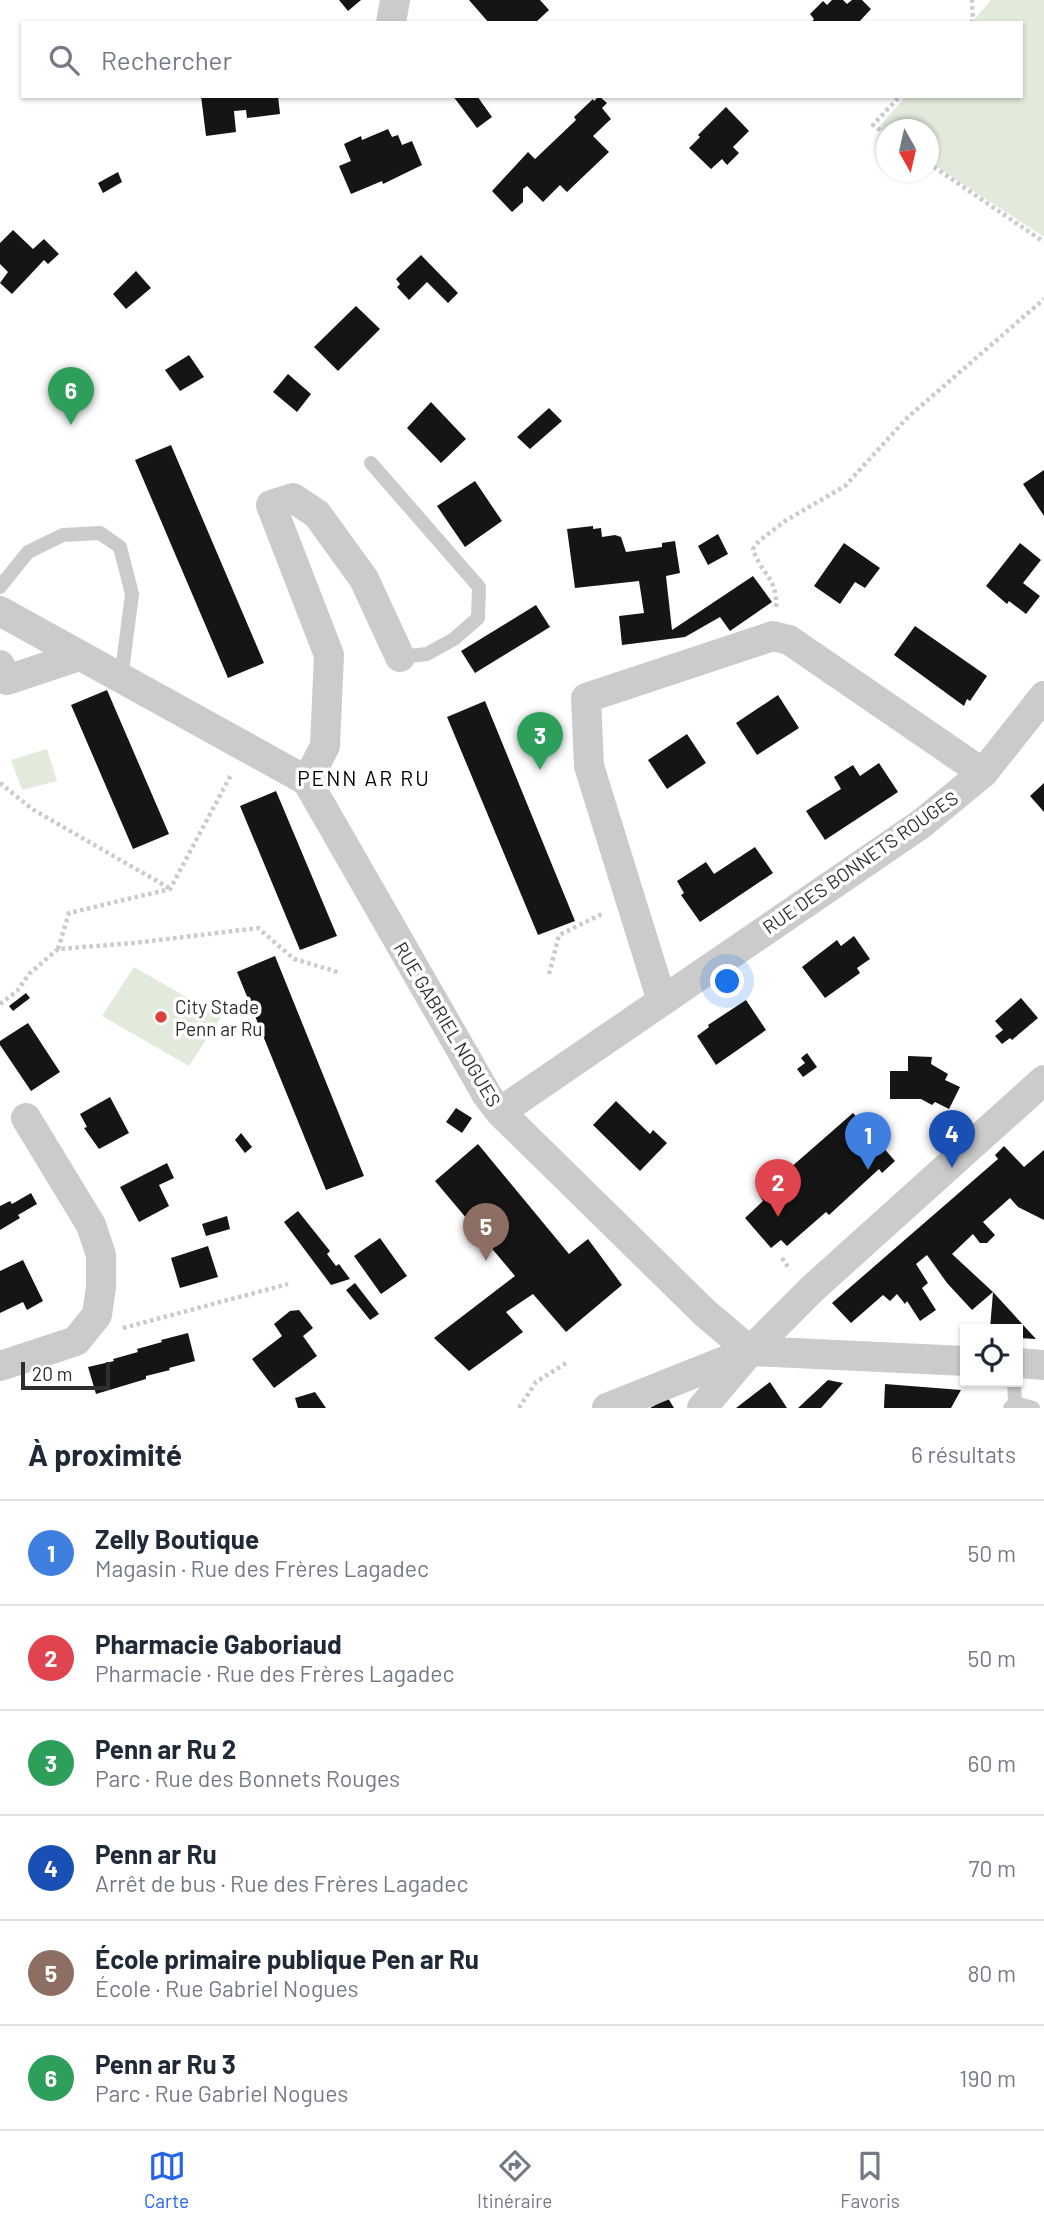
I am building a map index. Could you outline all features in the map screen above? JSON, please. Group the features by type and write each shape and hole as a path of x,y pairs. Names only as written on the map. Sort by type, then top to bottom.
{"street":[{"path":"391,21 395,0"},
{"path":"0,611 307,781 325,746 329,655 271,505 293,498 317,514 364,579 400,657"},
{"path":"662,1001 589,766 586,698 773,636 789,640 983,773"},
{"path":"0,665 6,680 79,656"},
{"name":"RUE DES BONNETS ROUGES","path":"500,1112 921,824 983,773 1044,695"},
{"name":"RUE GABRIEL NOGUES","path":"307,781 487,1095 500,1112 705,1313 750,1351"},
{"path":"702,1408 750,1351 813,1288 1044,1080"},
{"path":"0,1366 76,1341 97,1315 101,1287 101,1255 91,1225 26,1118"},
{"path":"607,1408 750,1351 960,1361"},
{"path":"1023,1363 1044,1365"}],"lane":[{"path":"371,463 479,587 478,618 453,639 427,654 400,657"},
{"path":"0,587 28,552 64,535 100,533 120,547 132,594 121,678"},
{"path":"1014,1387 1012,1406 1033,1408"}],"path":[{"path":"972,0 972,21"},
{"path":"879,119 898,98"},
{"path":"939,170 1044,242"},
{"path":"773,636 777,602 774,584 753,549 759,541 785,521 845,486 907,418 1044,299"},
{"path":"0,1004 17,991 30,973 58,949 69,914 170,889 246,747"},
{"path":"0,783 32,809 170,889"},
{"path":"550,974 559,935 630,900"},
{"path":"58,949 258,928 294,959 341,973"},
{"path":"782,1258 791,1271"},
{"path":"76,1341 288,1284"},
{"path":"519,1408 537,1382 566,1363"}],"shaded area":[{"path":"991,0 1044,0 1044,237 939,169 939,119 886,119 904,98 1023,98 1023,21 973,21"},
{"path":"47,749 57,781 22,790 11,760"},
{"name":"City Stade Penn ar Ru","path":"134,967 221,1017 189,1066 102,1016"}],"building":[{"path":"339,0 361,0 348,11"},
{"path":"469,0 540,0 549,10 537,21 487,21"},
{"path":"832,0 843,0 847,4 852,0 862,0 871,9 860,21 812,21 810,14 823,1 827,5"},
{"path":"201,98 278,98 280,114 247,118 246,110 234,111 236,132 206,136"},
{"path":"454,98 478,98 492,117 477,128"},
{"path":"601,98 607,103 602,108 611,119 593,136 609,152 567,192 560,185 543,202 527,186 523,189 523,202 512,212 492,191 528,152 535,159 576,120 574,117 593,99 594,101"},
{"path":"726,107 749,131 733,147 739,153 727,165 722,159 711,169 689,148"},
{"path":"388,129 392,137 398,135 402,145 412,141 422,165 383,184 382,181 351,194 339,166 351,161 344,144"},
{"path":"118,172 122,182 103,193 98,183"},
{"path":"13,230 33,249 44,239 59,254 48,264 44,260 12,294 0,283 8,272 0,264 0,243"},
{"path":"421,255 458,293 448,303 427,282 409,300 397,287 400,284 396,279"},
{"path":"136,271 151,288 126,309 113,294"},
{"path":"356,306 380,329 338,371 314,347"},
{"path":"189,355 204,377 180,391 165,370"},
{"path":"288,374 311,394 297,412 273,392"},
{"path":"431,402 466,439 441,463 407,428"},
{"path":"549,408 562,421 530,449 517,437"},
{"path":"171,445 264,663 228,678 135,460"},
{"path":"1044,470 1044,516 1023,484"},
{"path":"475,481 502,521 465,547 437,506"},
{"path":"593,526 593,529 601,528 602,537 621,537 626,552 662,547 662,543 675,541 680,573 666,576 672,630 753,576 772,602 730,631 720,617 685,637 622,645 619,616 644,613 639,581 575,588 567,529"},
{"path":"718,534 728,554 708,565 698,546"},
{"path":"844,543 880,568 865,588 855,582 840,604 814,586"},
{"path":"1020,543 1041,560 1023,583 1040,596 1026,614 1009,601 1007,604 986,586"},
{"path":"536,605 550,627 475,673 461,651"},
{"path":"915,626 987,676 964,706 894,655"},
{"path":"107,690 169,834 133,849 71,705"},
{"path":"778,695 799,728 757,755 736,723"},
{"path":"485,701 575,921 538,935 447,717"},
{"path":"687,734 706,763 667,789 648,760"},
{"path":"879,763 898,792 825,840 806,811 841,789 834,777 853,765 860,776"},
{"path":"1044,783 1044,812 1030,796"},
{"path":"276,791 337,936 300,950 240,806"},
{"path":"755,847 773,873 700,922 681,895 684,893 677,881 706,862 714,874"},
{"path":"854,936 870,959 857,968 860,973 825,998 802,967 837,940 841,946"},
{"path":"275,956 364,1176 326,1190 237,972"},
{"path":"26,993 30,998 13,1011 9,1006"},
{"path":"1021,998 1038,1018 1012,1040 1010,1038 1002,1044 995,1036 1003,1030 995,1021"},
{"path":"746,1000 766,1030 716,1065 697,1036 709,1027 708,1025"},
{"path":"28,1023 60,1072 31,1091 0,1045 0,1041"},
{"path":"807,1053 817,1067 803,1077 797,1069 805,1063 801,1058"},
{"path":"908,1056 932,1057 931,1064 948,1074 945,1080 960,1087 949,1109 921,1099 890,1099 890,1071 908,1071"},
{"path":"110,1097 129,1133 99,1149 84,1128 87,1127 80,1114"},
{"path":"616,1101 650,1134 653,1130 667,1143 640,1171 593,1125"},
{"path":"456,1108 472,1118 462,1133 446,1122"},
{"path":"853,1113 895,1161 882,1173 879,1169 829,1215 826,1212 787,1246 781,1240 771,1248 745,1218 763,1201 759,1195"},
{"path":"241,1133 252,1147 245,1153 235,1140"},
{"path":"478,1144 569,1254 588,1239 622,1285 566,1332 533,1294 506,1312 523,1332 469,1371 434,1338 515,1276 435,1181"},
{"path":"1004,1146 1024,1167 1044,1150 1044,1220 1018,1207 1010,1198 983,1222 995,1235 987,1243 980,1243 973,1234 952,1254 993,1292 972,1310 947,1283 927,1255 916,1264 928,1283 922,1288 936,1310 920,1321 907,1301 905,1304 897,1294 890,1301 883,1295 851,1323 832,1303 998,1159 995,1155"},
{"path":"167,1163 174,1178 159,1185 169,1206 139,1222 120,1187"},
{"path":"31,1193 37,1204 0,1230 0,1206 10,1201 12,1204"},
{"path":"298,1211 330,1251 327,1254 336,1266 339,1264 350,1279 331,1285 284,1222"},
{"path":"227,1216 230,1229 206,1236 202,1224"},
{"path":"380,1238 407,1276 381,1294 354,1256"},
{"path":"208,1246 218,1277 180,1288 171,1258"},
{"path":"23,1260 43,1301 27,1310 23,1302 0,1313 0,1271"},
{"path":"355,1283 379,1314 370,1320 346,1290"},
{"path":"993,1292 1022,1324 990,1324"},
{"path":"299,1310 313,1328 303,1336 317,1356 274,1388 252,1359 282,1336 274,1324 290,1311"},
{"path":"1023,1325 1036,1339 1023,1338"},
{"path":"188,1333 195,1361 96,1394 88,1367 114,1361 113,1359 138,1352 137,1349"},
{"path":"828,1380 843,1383 821,1408 798,1408"},
{"path":"770,1382 787,1408 736,1408"},
{"path":"885,1384 961,1390 951,1408 884,1408"},
{"path":"315,1392 326,1408 298,1408 295,1398"},
{"path":"668,1398 674,1408 650,1408"}],"place":[{"name":"Penn ar Ru 3","path":"71,425"},
{"name":"Penn ar Ru 2","path":"540,770"},
{"name":"City Stade Penn ar Ru","path":"161,1017"},
{"name":"Penn ar Ru","path":"952,1168"},
{"name":"Zelly Boutique","path":"868,1170"},
{"name":"Pharmacie Gaboriaud","path":"778,1217"},
{"name":"École primaire publique Pen ar Ru","path":"486,1261"}],"district":[{"name":"PENN AR RU","path":"364,777"}]}
